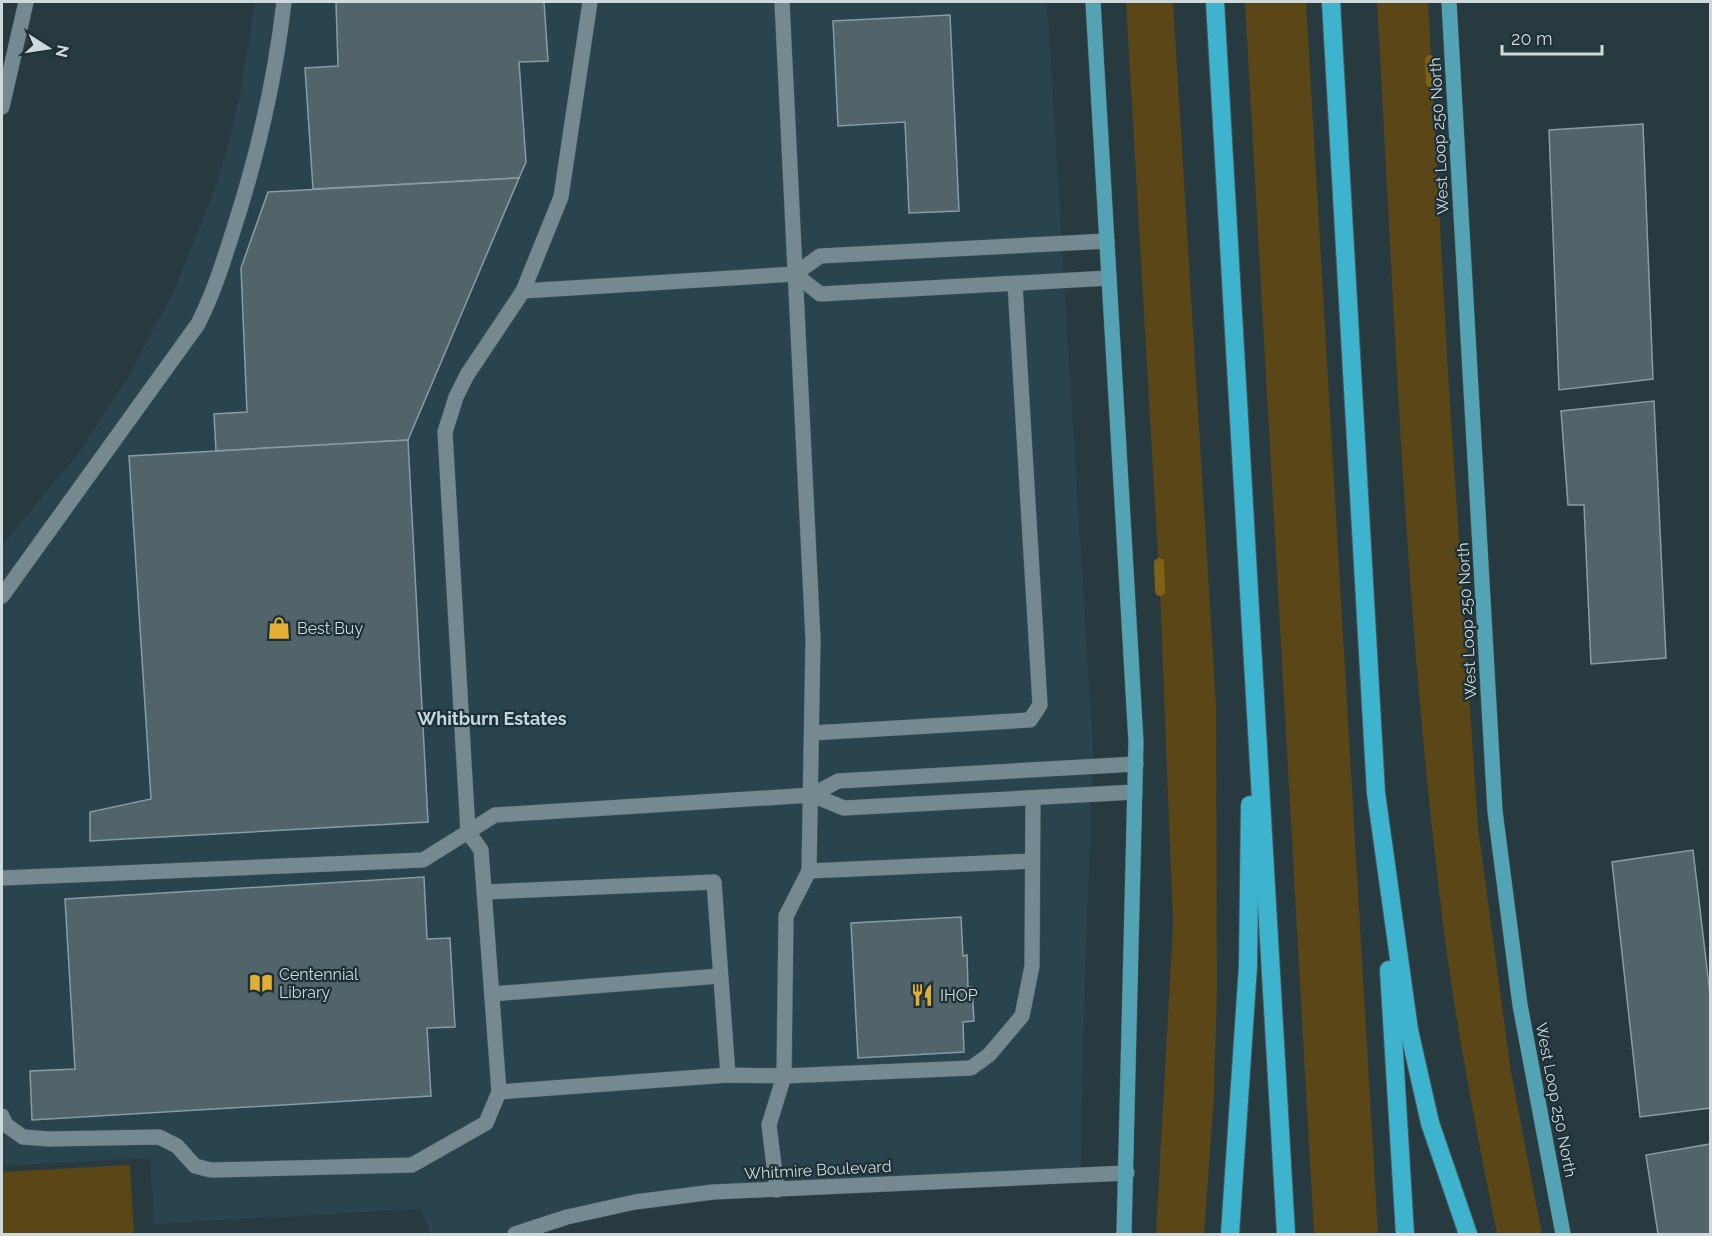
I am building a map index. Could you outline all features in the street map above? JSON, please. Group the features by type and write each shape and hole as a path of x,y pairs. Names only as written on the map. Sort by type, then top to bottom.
{"highway":[{"path":"1215,2 1286,1234"},
{"path":"1331,2 1376,793 1409,1030 1430,1123 1468,1234"},
{"path":"1230,1234 1248,966 1249,611"},
{"path":"1382,843 1405,1234"}],"main road":[{"path":"1093,2 1136,764 1124,1234"},
{"name":"West Loop 250 North","path":"1449,2 1495,811 1520,1005 1563,1234"}],"street":[{"path":"2,107 26,2"},
{"path":"2,596 198,324 213,295 258,152 277,62 284,2"},
{"path":"2,1116 6,1125 23,1137 49,1139 159,1137 177,1146 195,1166 211,1170 412,1165 486,1123 499,1092 481,850 468,832 445,432 456,398 467,375 523,291 561,197 590,2"},
{"path":"777,1190 769,1125 784,1076 786,916 809,871 813,733 813,639 782,2"},
{"path":"523,291 795,274 820,256 1107,241"},
{"path":"795,274 820,294 1109,278"},
{"path":"813,733 1030,720 1040,705 1015,284"},
{"path":"2,878 423,860 495,815 812,795 838,781 1136,764"},
{"path":"812,795 844,808 1135,792"},
{"path":"499,1092 728,1075 784,1076 971,1068 989,1055 1022,1016 1032,966 1033,798"},
{"path":"809,871 1032,861"},
{"path":"484,892 714,882 728,1075"},
{"path":"492,994 720,976"},
{"name":"Whitmire Boulevard","path":"515,1234 567,1217 635,1202 713,1192 1127,1173"}],"shaded area":[{"path":"255,2 1047,2 1093,750 1082,1071 1081,1177 690,1195 517,1234 431,1234 421,1209 154,1224 150,1158 2,1166 2,546 80,451 127,379 174,291 215,189 230,137 242,84"},
{"path":"1126,2 1173,2 1216,705 1217,989 1214,1096 1204,1234 1156,1234 1173,924 1160,591"},
{"path":"1245,2 1306,2 1378,1234 1314,1234"},
{"path":"1377,2 1428,2 1448,373 1478,828 1511,1072 1542,1234 1497,1234 1464,1063 1444,934 1427,780 1408,558"},
{"path":"130,1165 134,1234 2,1234 2,1172"}],"building":[{"path":"336,2 544,2 548,61 519,62 526,162 519,178 313,189 305,68 338,66"},
{"path":"950,15 959,211 909,213 905,122 838,126 833,21"},
{"path":"1643,124 1653,379 1559,390 1549,130"},
{"path":"519,178 408,440 216,451 214,414 247,412 241,268 268,192"},
{"path":"1654,401 1666,658 1591,664 1584,505 1568,505 1561,411"},
{"name":"Best Buy","path":"408,440 428,822 90,841 90,812 151,799 129,456"},
{"path":"1693,850 1710,994 1710,1108 1640,1117 1612,862"},
{"name":"Centennial Library","path":"424,877 427,939 450,938 455,1027 427,1028 431,1096 32,1120 30,1071 75,1069 65,899"},
{"path":"961,917 963,956 967,955 968,987 972,987 974,1021 963,1022 964,1052 858,1058 851,923"},
{"path":"1710,1144 1710,1234 1658,1234 1646,1155"}],"waterway":[{"path":"1430,60 1431,82"},
{"path":"1159,563 1160,591"}],"place":[{"name":"Best Buy","path":"279,628"},
{"name":"Centennial Library","path":"261,983"},
{"name":"IHOP","path":"922,995"}],"district":[{"name":"Whitburn Estates","path":"492,718"}]}
